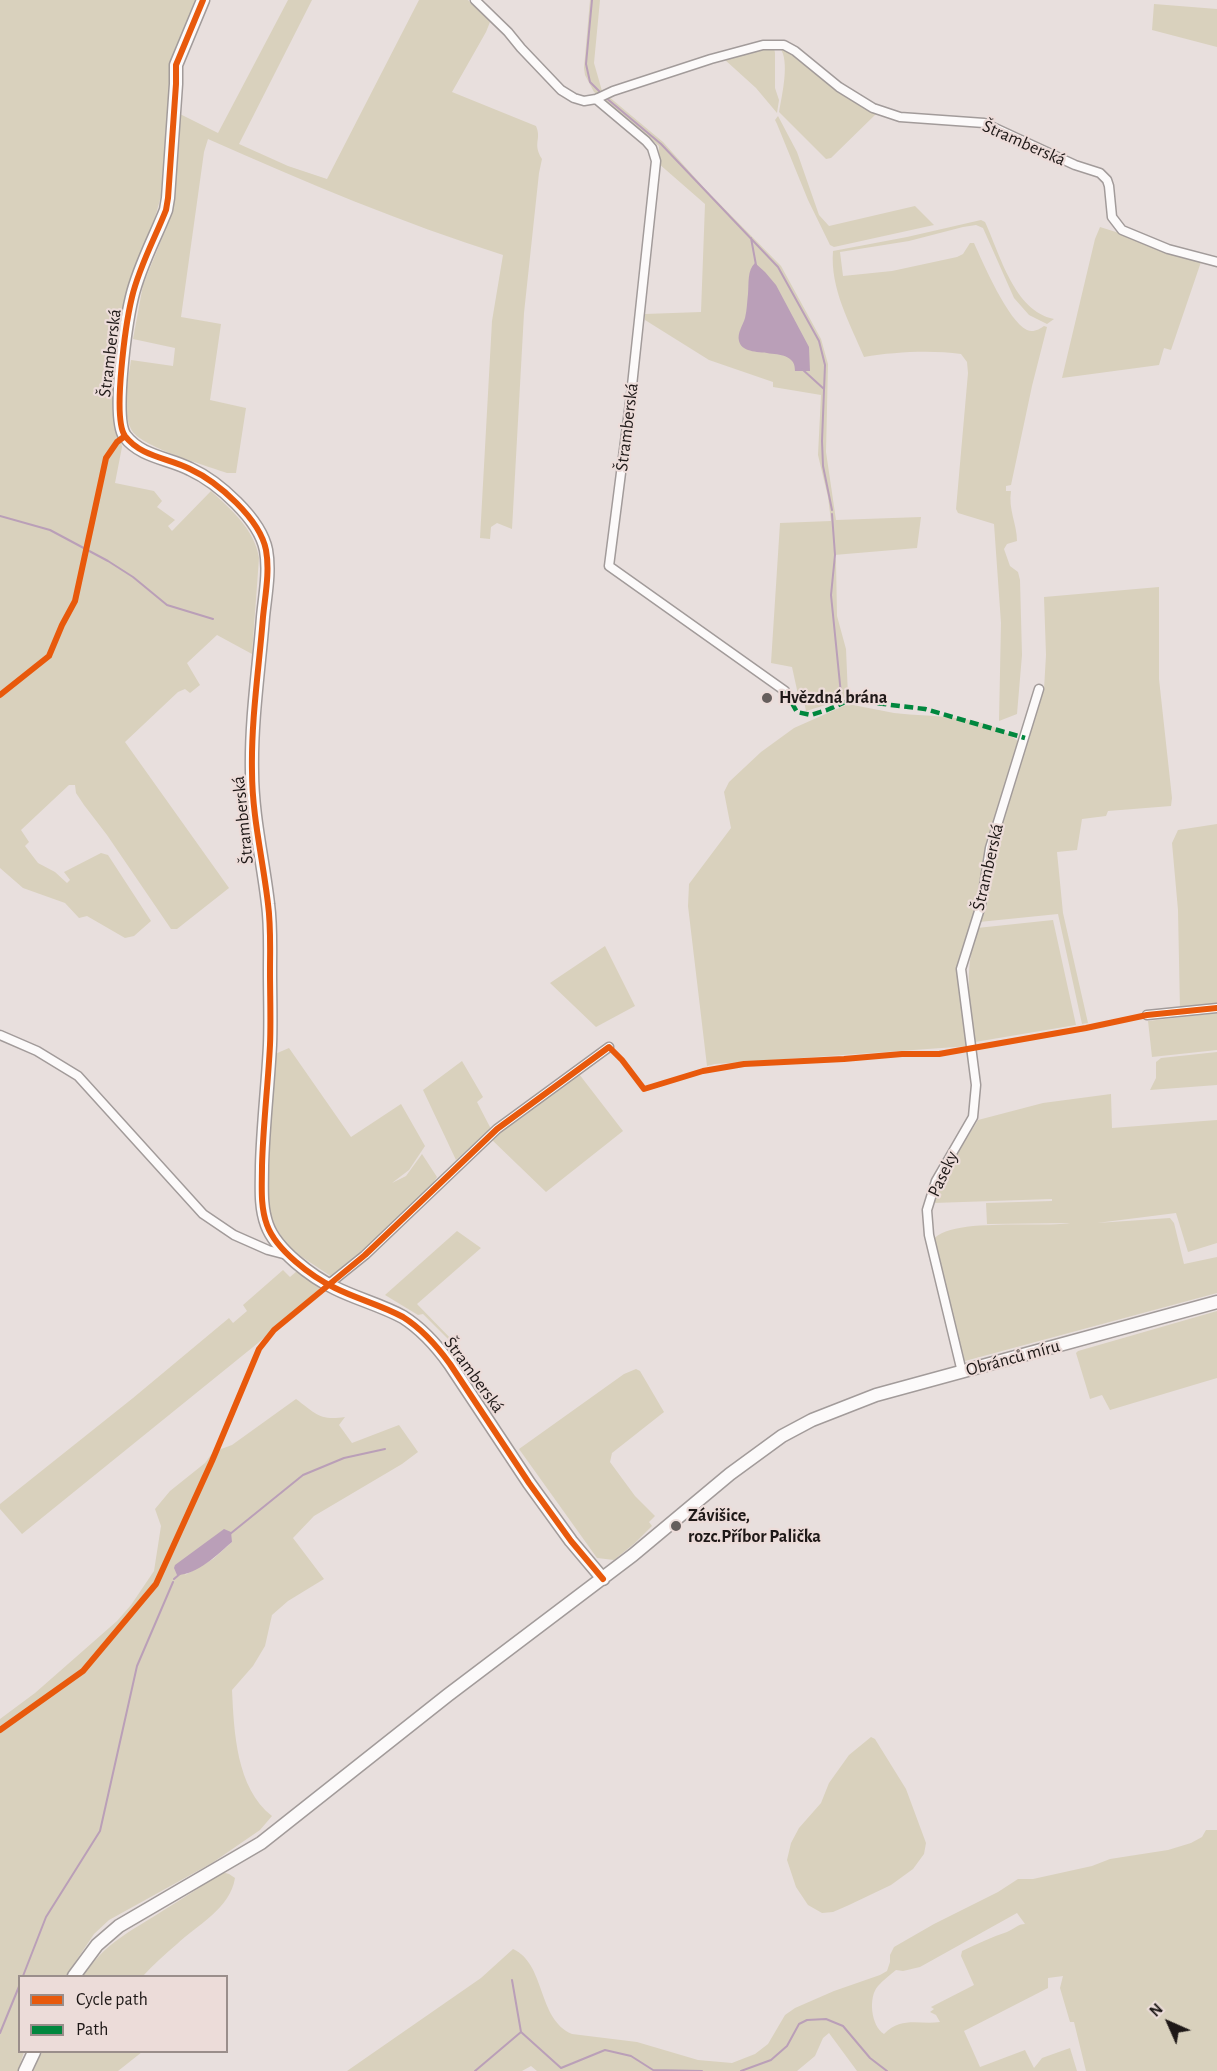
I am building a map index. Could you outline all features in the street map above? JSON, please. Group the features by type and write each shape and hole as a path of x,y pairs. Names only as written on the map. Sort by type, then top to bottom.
{"street":[{"name":"Štramberská","path":"202,0 176,65 168,198 166,210 132,298 120,382 119,407 125,436 146,453 188,467 209,479 248,517 266,548 266,584 252,740 252,772 253,803 269,907 270,1045 261,1197 267,1224 272,1236 288,1255 328,1284 402,1317 431,1340 450,1364 560,1525 603,1579"},
{"path":"475,0 561,90 584,101 596,99"},
{"name":"Štramberská","path":"785,691 609,566 631,395 656,161 652,148 646,141 596,99 613,91 752,48 763,45 784,45 795,51 839,87 873,108 900,117 984,123 1075,165 1100,173 1109,186 1112,217 1122,230 1168,249 1217,262"},
{"name":"Štramberská","path":"972,1048 961,969 981,905 990,848 1039,689"},
{"path":"1147,1016 1217,1008"},
{"path":"0,1035 37,1051 78,1077 203,1214 234,1235 268,1250 288,1255"},
{"path":"328,1284 365,1255 497,1129 609,1047"},
{"name":"Paseky","path":"962,1371 929,1235 927,1210 936,1180 973,1117 976,1085 972,1048"},
{"name":"Obránců míru","path":"76,1975 98,1945 119,1926 261,1843 448,1695 603,1579 757,1453 812,1420 860,1401 962,1371 1217,1302"},
{"path":"26,2071 34,2053"}],"shaded area":[{"path":"0,0 195,0 170,75 161,196 118,352 113,394 122,447 115,483 154,491 162,501 157,507 175,520 168,526 172,531 211,491 241,521 257,548 259,558 252,654 217,635 187,663 200,685 190,693 185,689 178,692 125,742 229,888 177,929 171,929 76,793 75,785 69,785 21,830 29,842 25,846 38,863 55,872 67,883 70,880 64,872 101,853 108,855 151,921 134,936 125,938 87,916 79,918 65,903 23,888 0,868"},
{"path":"288,0 312,0 239,144 288,166 327,179 419,0 468,0 490,22 452,92 536,126 537,145 542,159 524,313 512,529 497,523 491,527 490,539 480,538 492,321 503,255 354,201 208,139 204,152 181,317 221,324 210,400 246,408 236,473 227,473 159,449 136,435 128,421 126,404 131,360 173,366 175,348 133,339 143,285 165,231 173,204 180,114 218,133"},
{"path":"590,0 600,0 594,63 602,91 663,142 706,190 781,266 821,339 828,364 826,452 836,520 921,517 917,548 834,555 837,616 846,649 848,696 829,704 806,711 803,697 799,699 792,667 771,663 780,523 831,521 818,455 821,395 773,387 773,382 709,360 645,320 645,314 701,312 705,204 658,163 659,146 594,92 584,68"},
{"path":"1154,4 1217,9 1217,47 1152,30"},
{"path":"774,48 775,53 775,88 779,100 777,113 756,88 724,59"},
{"path":"780,48 788,49 877,113 831,158 826,159 779,112 785,69"},
{"path":"778,116 797,152 819,215 829,226 915,206 934,225 834,247 830,245 808,200 775,120"},
{"path":"981,220 985,222 1010,280 1019,293 1028,305 1040,314 1054,319 1047,324 1029,315 1014,298 983,228 976,225 909,241 840,252 843,276 892,271 957,257 963,254 970,243 974,243 997,291 1012,315 1027,330 1047,327 1011,485 1006,486 1006,491 1011,491 1017,541 1007,544 1004,549 1010,566 1018,572 1020,580 1022,655 1017,714 999,721 1001,623 994,524 958,513 956,509 968,373 967,362 961,354 937,352 864,357 842,306 833,265 833,251"},
{"path":"1100,227 1202,259 1171,350 1164,348 1159,365 1062,378 1095,239"},
{"path":"755,263 776,285 809,347 810,371 795,371 788,357 750,351 739,341 739,332 746,312 750,273"},
{"path":"1159,587 1159,679 1171,806 1108,811 1106,816 1082,819 1077,850 1057,852 1063,913 1088,1023 1082,1024 1058,914 979,922 989,867 1005,805 1044,689 1046,655 1044,597"},
{"path":"848,704 894,713 976,721 1006,733 1019,742 983,862 977,904 958,968 970,1046 707,1066 688,906 689,884 731,828 724,792 729,782 761,752 794,728"},
{"path":"1217,824 1217,1005 1180,1011 1178,910 1172,843 1178,830"},
{"path":"1053,920 1076,1025 975,1042 969,972 977,928"},
{"path":"605,946 635,1006 596,1027 550,983"},
{"path":"1217,1013 1217,1050 1152,1057 1148,1021"},
{"path":"289,1048 351,1137 401,1104 425,1146 409,1170 392,1183 406,1176 422,1154 437,1177 430,1188 376,1241 332,1277 296,1253 285,1242 272,1221 266,1194 275,1054"},
{"path":"1217,1052 1217,1085 1150,1090 1156,1078 1156,1062 1161,1058"},
{"path":"462,1061 483,1097 477,1102 491,1129 456,1160 423,1090"},
{"path":"579,1074 623,1131 546,1192 490,1138"},
{"path":"1111,1094 1112,1128 1217,1120 1217,1243 1188,1252 1176,1213 1097,1223 1170,1218 1174,1223 1184,1264 1217,1257 1217,1293 963,1360 933,1240 942,1233 957,1228 1070,1223 987,1224 986,1203 1052,1201 1052,1199 933,1203 943,1177 978,1120 1043,1103"},
{"path":"457,1231 481,1248 417,1304 454,1342 451,1342 423,1314 418,1315 385,1295"},
{"path":"283,1270 290,1277 297,1271 318,1285 319,1289 258,1343 22,1534 0,1509 0,1504 229,1318 233,1323 247,1311 243,1305"},
{"path":"1217,1311 1217,1378 1110,1410 1102,1395 1090,1399 1076,1353 1078,1351"},
{"path":"636,1369 640,1371 664,1412 612,1453 610,1462 635,1496 655,1516 649,1522 652,1526 614,1560 597,1558 519,1449 624,1374"},
{"path":"296,1399 323,1417 345,1417 339,1425 352,1443 399,1425 418,1452 402,1464 314,1516 293,1538 324,1579 288,1601 272,1615 265,1646 253,1666 232,1690 236,1741 244,1775 260,1804 272,1816 260,1830 212,1863 109,1920 94,1934 67,1975 18,1975 18,2053 24,2053 18,2071 0,2071 0,1719 35,1693 117,1621 131,1605 154,1571 161,1526 155,1509 170,1491 205,1463 213,1452 232,1445","holes":["223,1530 232,1542 213,1559 185,1575 201,1548"]},
{"path":"224,1529 231,1532 232,1542 200,1568 177,1575 175,1565"},
{"path":"871,1737 875,1739 906,1789 926,1843 924,1854 913,1869 891,1885 833,1912 822,1913 808,1905 796,1887 787,1860 791,1843 799,1828 821,1803 829,1783 849,1755"},
{"path":"1206,1830 1217,1830 1217,2071 1086,2071 1074,2022 1070,2022 1060,1988 1063,1976 1048,1978 1048,1988 964,2031 980,2067 1025,2050 1034,2068 1042,2058 1070,2048 1077,2071 857,2071 829,2033 823,2038 815,2056 797,2071 537,2071 531,2066 522,2071 347,2071 481,1978 513,1949 524,1956 531,1966 553,2017 561,2027 572,2034 637,2042 698,2060 732,2063 755,2054 768,2044 785,2015 795,2008 887,1971 894,1947 1018,1879 1033,1879 1092,1866 1110,1859 1168,1850 1202,1837","holes":["1017,1913 1025,1924 962,1951 961,1956 974,1985 931,2007 934,2009 930,2012 936,2015 940,2022 904,2023 891,2028 884,2034 876,2025 872,2011 875,1991 896,1970 903,1971 920,1967"]},
{"path":"222,1872 235,1878 227,1899 212,1916 185,1937 144,1975 84,1975 101,1954 120,1938"},
{"path":"42,2053 141,2053 118,2071 33,2071"}],"waterway":[{"path":"592,0 586,64 590,82 601,93"},
{"path":"605,97 661,144 778,267 819,341 825,365 823,466 832,510"},
{"path":"751,238 756,265"},
{"path":"802,369 824,389"},
{"path":"832,514 835,555 831,595 842,704"},
{"path":"0,516 50,530 133,577 167,605 213,619"},
{"path":"230,1534 303,1475 344,1458 385,1449"},
{"path":"174,1579 181,1573"},
{"path":"23,1975 46,1917 100,1831 137,1666 173,1582"},
{"path":"512,1980 521,2032"},
{"path":"0,2033 18,1989"},
{"path":"741,2071 771,2060 787,2046 799,2024 807,2020 826,2019 843,2026 870,2058 887,2071"},
{"path":"475,2071 521,2032 561,2068 605,2050 631,2056 653,2070 702,2071"}],"marked path":[{"path":"785,691 797,712 811,715 850,700 925,709 1025,738"}],"cycle path":[{"path":"203,0 176,65 168,198 166,210 132,297 124,347 120,410 121,426 125,436 132,443 147,453 190,469 225,492 256,526 266,550 267,584 252,752 252,788 270,929 270,1045 263,1136 263,1211 267,1225 278,1244 306,1270 335,1288 403,1317 429,1338 450,1364 529,1483 571,1541 603,1579"},
{"path":"0,695 49,656 75,601 106,458 117,442 125,436"},
{"path":"0,1730 83,1671 156,1584 212,1461 259,1349 274,1330 365,1255 497,1129 609,1047 644,1089 703,1071 744,1064 902,1054 939,1054 1147,1015 1217,1008"}],"place":[{"name":"Hvězdná brána","path":"767,698"},
{"name":"Závišice, rozc.Příbor Palička","path":"676,1526"}]}
